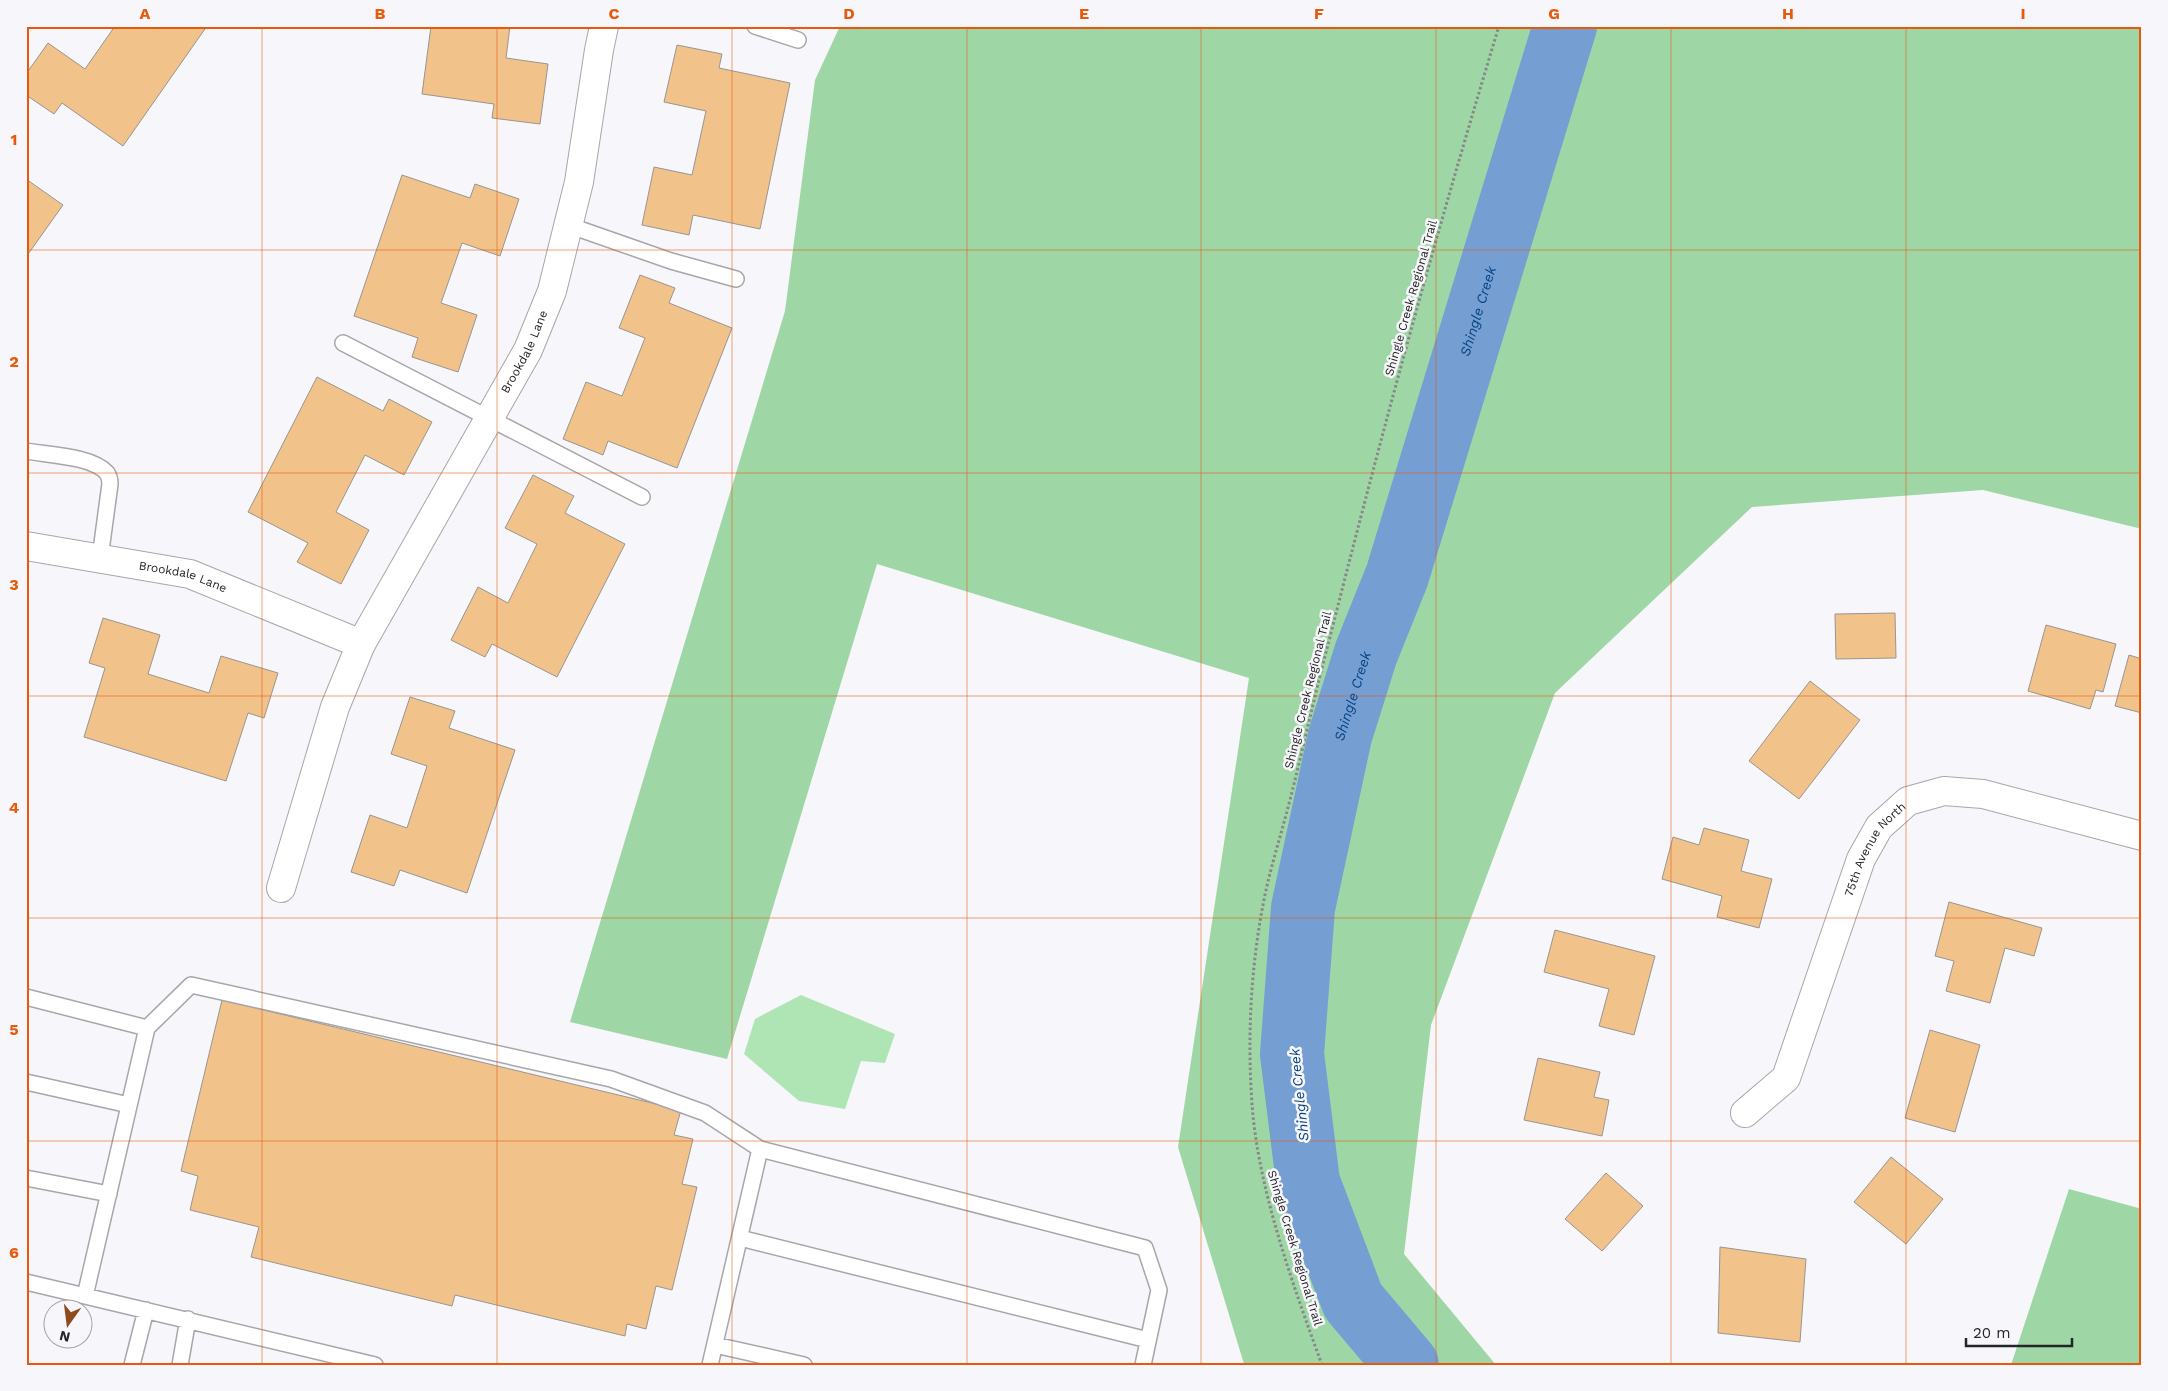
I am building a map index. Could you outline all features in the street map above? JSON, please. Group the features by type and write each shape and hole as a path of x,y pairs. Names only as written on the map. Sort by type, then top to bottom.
{"street":[{"name":"Brookdale Lane","path":"281,888 334,707 360,644 528,350 552,291 579,182 604,26"},
{"name":"Brookdale Lane","path":"26,546 190,574 360,644"},
{"name":"75th Avenue North","path":"1745,1113 1786,1078 1861,859 1879,827 1908,801 1944,791 1983,794 2142,836"}],"lane":[{"path":"755,26 798,40"},
{"path":"568,225 671,260 736,279"},
{"path":"343,343 642,497"},
{"path":"26,451 89,462 108,474 110,484 100,558"},
{"path":"86,1296 146,1028 191,985 611,1078 705,1113 760,1149 1145,1248 1159,1290 1143,1365"},
{"path":"26,997 146,1028"},
{"path":"26,1082 129,1105"},
{"path":"710,1365 760,1149"},
{"path":"26,1178 109,1194"},
{"path":"740,1238 1148,1340"},
{"path":"26,1282 188,1319 366,1364"},
{"path":"132,1365 146,1310"},
{"path":"180,1365 188,1319"},
{"path":"715,1345 804,1365"}],"path":[{"name":"Shingle Creek Regional Trail","path":"1322,1365 1303,1312 1265,1187 1252,1107 1250,1070 1252,990 1258,936 1278,841 1364,504 1408,340 1499,26"}],"green space":[{"path":"840,26 2142,26 2142,529 1983,490 1752,507 1555,693 1431,1025 1404,1254 1496,1365 1244,1364 1178,1147 1249,678 877,564 727,1059 570,1022 785,311 815,80"},
{"path":"801,995 895,1034 885,1063 861,1061 845,1109 799,1101 744,1054 755,1019"},
{"path":"2069,1189 2142,1209 2142,1365 2011,1365"}],"building":[{"path":"115,26 207,26 123,146 62,103 54,114 26,95 26,74 48,43 85,69"},
{"path":"431,26 510,26 506,58 548,64 540,124 492,118 494,104 422,94"},
{"path":"677,45 722,54 719,68 790,83 760,229 693,215 689,235 642,225 654,167 692,175 706,111 664,102"},
{"path":"402,175 470,198 475,184 519,199 500,256 462,243 441,303 477,315 458,372 412,357 418,338 354,316"},
{"path":"26,179 63,205 26,257"},
{"path":"640,275 675,288 669,303 732,328 677,468 608,441 603,455 563,439 586,382 622,396 645,338 619,328"},
{"path":"317,377 383,411 389,399 432,422 404,475 365,455 336,512 369,530 341,584 297,562 308,543 248,512"},
{"path":"533,475 574,496 565,513 625,544 557,677 492,644 485,657 451,640 478,587 508,603 537,544 505,528"},
{"path":"1895,613 1896,658 1836,659 1835,614"},
{"path":"103,618 160,635 148,674 209,693 221,656 278,673 264,718 248,713 226,781 84,737 105,668 89,663"},
{"path":"2046,625 2116,644 2103,692 2096,690 2090,709 2028,691"},
{"path":"2129,655 2142,659 2142,713 2115,706"},
{"path":"1810,681 1860,720 1799,799 1749,761"},
{"path":"410,697 455,711 449,728 515,750 467,893 400,870 394,886 351,872 370,815 407,828 427,766 391,754"},
{"path":"1704,828 1749,840 1741,871 1772,879 1759,928 1717,917 1722,896 1662,879 1673,837 1699,845"},
{"path":"1949,902 2042,928 2034,956 2005,948 1990,1003 1946,991 1954,961 1935,956"},
{"path":"1555,930 1655,956 1634,1035 1599,1026 1609,989 1544,972"},
{"path":"222,1000 681,1110 674,1135 693,1139 682,1184 697,1187 672,1290 656,1286 646,1329 627,1324 625,1336 455,1295 452,1306 251,1257 259,1227 190,1210 198,1176 181,1171"},
{"path":"1930,1030 1980,1045 1955,1132 1905,1118"},
{"path":"1538,1058 1600,1072 1594,1097 1609,1100 1602,1136 1524,1120"},
{"path":"1891,1157 1943,1199 1906,1244 1854,1202"},
{"path":"1606,1173 1643,1206 1602,1251 1565,1219"},
{"path":"1720,1247 1806,1259 1800,1342 1718,1333"}],"waterway":[{"name":"Shingle Creek","path":"1407,1365 1353,1301 1308,1182 1292,1054 1303,908 1340,736 1366,653 1397,576 1565,26"}]}
